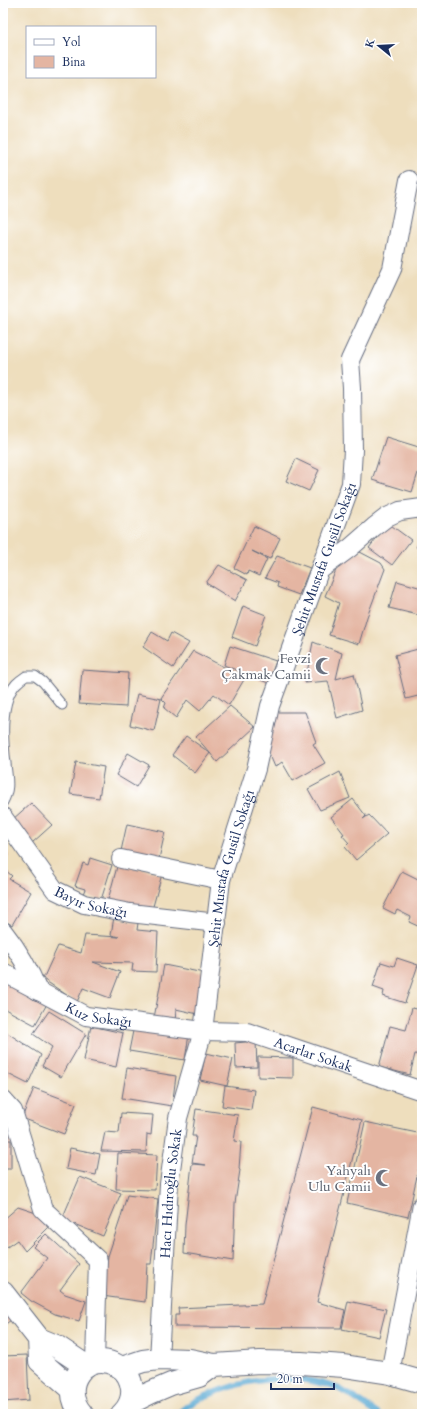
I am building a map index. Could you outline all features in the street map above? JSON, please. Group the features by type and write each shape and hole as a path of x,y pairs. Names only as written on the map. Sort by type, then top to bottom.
{"street":[{"name":"Şehit Mustafa Gusül Sokağı","path":"203,1031 221,880 256,769 270,706 350,484 353,450 350,360 392,269 409,180"},
{"path":"320,570 388,517 400,511 422,508"},
{"name":"Bayır Sokağı","path":"3,817 55,890 84,904 130,913 217,923"},
{"path":"121,859 221,880"},
{"path":"3,931 21,954 29,968 38,991"},
{"name":"Kuz Sokağı","path":"3,972 86,1016 203,1031"},
{"name":"Acarlar Sokak","path":"203,1031 247,1032 422,1091"},
{"name":"Hacı Hıdıroğlu Sokak","path":"159,1359 172,1155 178,1118 203,1031"},
{"path":"3,1100 12,1111 43,1209 98,1260 90,1364"},
{"path":"390,1373 422,1205"},
{"path":"3,1293 39,1339 90,1364"},
{"path":"39,1339 40,1361 72,1404"},
{"path":"122,1368 143,1361 159,1359 190,1360 214,1365 260,1362 301,1363 344,1366 390,1373 422,1382"},
{"path":"72,1404 74,1380 79,1372 90,1364 104,1361 113,1363 122,1368 128,1375 132,1384 133,1393 126,1408"},
{"path":"126,1408 171,1384 199,1376 214,1365"}],"lane":[{"path":"3,802 9,785 4,742 6,705 10,693 16,684 26,676 35,676 43,682 62,705"}],"building":[{"path":"386,437 422,448 422,460 412,492 372,480"},
{"path":"296,459 319,470 309,491 286,481"},
{"path":"388,523 411,540 392,565 369,548"},
{"path":"254,526 280,538 270,559 252,551 267,559 259,576 248,571 247,575 234,568"},
{"path":"422,539 422,551 416,547"},
{"path":"360,552 381,563 385,569 367,617 359,644 329,635 339,603 325,596 336,570 344,560"},
{"path":"277,556 310,568 299,595 277,587 278,583 265,578"},
{"path":"219,565 247,580 235,601 206,583"},
{"path":"397,581 422,588 422,601 418,615 389,608"},
{"path":"243,606 266,615 255,646 232,637"},
{"path":"152,632 167,641 171,633 189,643 173,668 143,647"},
{"path":"313,642 342,653 336,679 354,674 362,710 337,718 328,681 305,683"},
{"path":"230,646 276,661 268,683 224,665"},
{"path":"422,648 422,695 406,699 395,655"},
{"path":"193,651 245,678 229,705 214,694 200,711 187,700 176,718 164,708 166,703 161,698"},
{"path":"82,670 128,673 126,707 79,704"},
{"path":"137,694 161,699 154,731 130,725"},
{"path":"230,706 255,727 217,762 196,737"},
{"path":"274,712 305,712 316,742 313,744 325,763 293,781 282,762 275,767 266,746"},
{"path":"186,736 210,753 195,773 172,755"},
{"path":"128,753 149,765 136,787 116,775"},
{"path":"76,762 104,767 99,798 70,794"},
{"path":"340,772 350,798 320,810 308,789"},
{"path":"353,799 366,816 363,819 369,815 387,834 356,860 345,847 349,843 342,835 344,834 331,817"},
{"path":"31,803 52,825 32,843 12,820"},
{"path":"127,824 165,832 159,859 121,851"},
{"path":"3,850 9,855 3,863"},
{"path":"90,858 112,865 101,900 83,894 85,889 75,886 83,863 88,865"},
{"path":"118,863 162,874 152,910 108,900"},
{"path":"3,868 12,876 9,879 31,892 12,925 3,920"},
{"path":"402,871 422,881 422,928 409,922 411,917 397,910 395,914 383,908"},
{"path":"114,917 138,923 137,930 158,932 156,972 132,971 133,963 93,962 120,972 110,998 83,988 77,1002 43,979 58,946 81,953 85,935 119,937 111,935"},
{"path":"397,958 418,965 405,1003 383,996 384,991 373,987 381,962 394,966"},
{"path":"164,965 204,973 198,1014 176,1009 175,1022 154,1018"},
{"path":"3,980 47,1004 35,1025 3,1008"},
{"path":"412,1008 422,1010 422,1055 415,1054 410,1075 379,1067 390,1026 406,1030"},
{"path":"49,1011 86,1034 61,1077 42,1066 52,1047 33,1034"},
{"path":"91,1026 123,1033 116,1067 84,1060"},
{"path":"134,1026 189,1034 185,1060 129,1051"},
{"path":"3,1030 41,1055 28,1084 4,1072 7,1067 3,1065"},
{"path":"256,1041 257,1067 236,1068 235,1043"},
{"path":"206,1053 233,1059 227,1086 200,1080"},
{"path":"258,1057 293,1058 293,1078 258,1077"},
{"path":"127,1068 176,1076 172,1106 122,1098"},
{"path":"225,1086 254,1090 251,1110 222,1106"},
{"path":"34,1088 76,1104 64,1134 22,1118"},
{"path":"313,1107 362,1120 317,1302 345,1310 341,1328 175,1327 175,1315 179,1315 178,1308 262,1304"},
{"path":"196,1109 238,1115 234,1141 241,1142 240,1170 235,1203 233,1261 184,1253 185,1225 192,1164 206,1165 192,1163 196,1136 192,1136"},
{"path":"121,1113 153,1115 151,1135 147,1134 146,1152 101,1151 105,1132 119,1133"},
{"name":"Yahyalı Ulu Camii","path":"365,1122 422,1134 422,1153 408,1217 347,1203"},
{"path":"3,1140 11,1140 11,1169 3,1169"},
{"path":"70,1148 100,1154 96,1175 66,1169"},
{"path":"118,1153 157,1155 155,1190 116,1189"},
{"path":"80,1177 121,1193 103,1236 62,1219"},
{"path":"127,1195 158,1199 151,1264 147,1264 145,1302 102,1296 108,1256"},
{"path":"18,1207 39,1214 48,1228 25,1251 17,1240 7,1247 3,1240 3,1220"},
{"path":"46,1234 79,1264 60,1290 65,1294 86,1301 79,1321 55,1314 31,1301 21,1293 47,1258 33,1247"},
{"path":"348,1301 386,1309 379,1337 342,1329"},
{"path":"3,1310 11,1320 3,1326"},
{"path":"27,1355 29,1400 3,1402 3,1356"}],"waterway":[{"path":"178,1414 184,1408 206,1396 238,1385 271,1379 304,1380 337,1388 378,1414"}],"place":[{"name":"Fevzi Çakmak Camii","path":"324,666"},
{"name":"Yahyalı Ulu Camii","path":"384,1178"}]}
